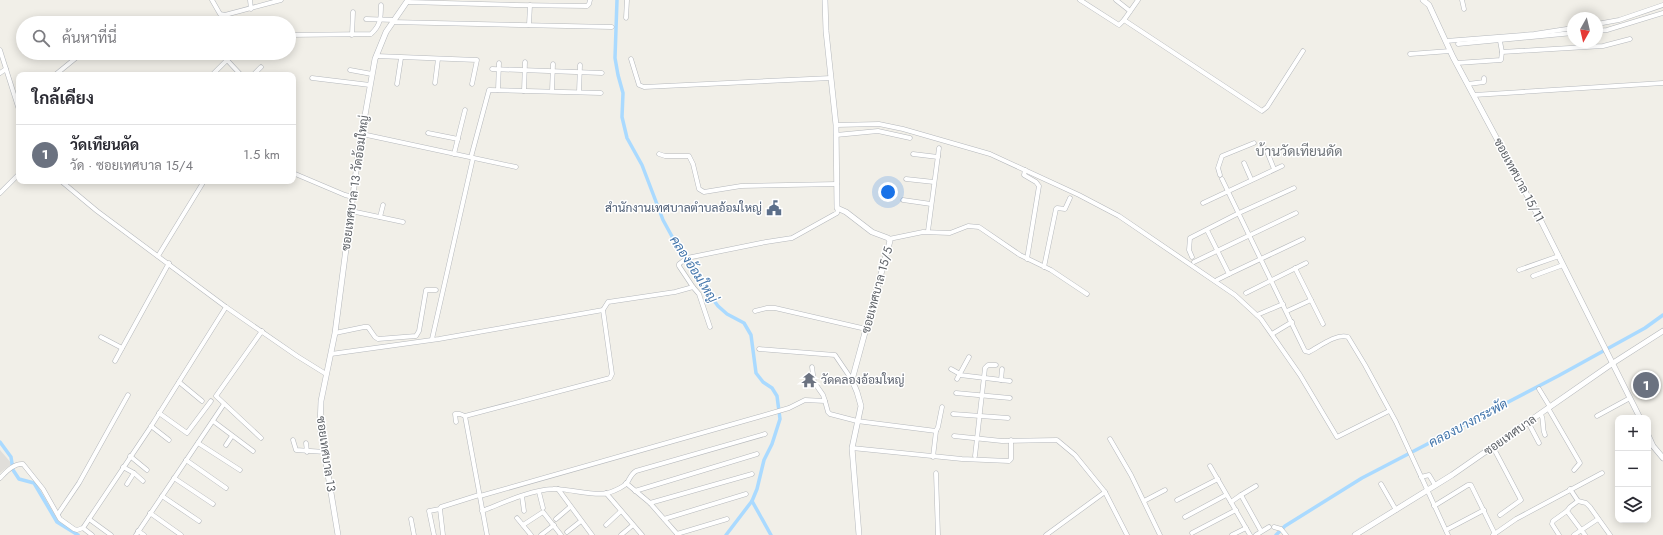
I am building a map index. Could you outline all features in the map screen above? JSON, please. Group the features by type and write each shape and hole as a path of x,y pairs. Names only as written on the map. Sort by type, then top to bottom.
{"street":[{"path":"212,0 222,15 252,9 267,2 281,0"},
{"path":"250,0 252,9"},
{"path":"407,1 587,6 590,4 590,0"},
{"path":"626,18 627,0"},
{"path":"710,327 699,294 679,267 686,258 726,249 792,238 837,212 836,125 826,31 825,0"},
{"path":"1080,0 1119,25 1138,0"},
{"path":"1116,0 1130,12"},
{"name":"ซอยเทศบาล 15/11","path":"1422,0 1430,3 1450,51 1559,256 1638,415"},
{"path":"1462,0 1464,9"},
{"name":"ซอยเทศบาล 13 วัดอ้อมใหญ่","path":"326,374 335,333 362,134 372,74 376,56 386,32 407,1"},
{"path":"296,35 371,34 377,29 381,20 381,5"},
{"path":"529,24 530,5"},
{"path":"1603,23 1618,20 1663,5"},
{"path":"352,35 353,12"},
{"path":"1603,30 1663,13"},
{"path":"366,19 612,27"},
{"path":"1124,20 1262,111 1267,107 1303,51"},
{"path":"1446,43 1534,34 1567,29"},
{"path":"1446,43 1500,41 1567,35"},
{"path":"1502,52 1603,46 1630,39"},
{"path":"1457,63 1499,61 1502,59 1500,41"},
{"path":"0,50 1,57 16,98"},
{"path":"1410,54 1450,51"},
{"path":"376,56 477,60 472,84"},
{"path":"398,84 402,58"},
{"path":"435,83 438,59"},
{"path":"631,59 639,85 644,87 831,78"},
{"path":"59,72 73,60"},
{"path":"215,72 227,60 238,72"},
{"path":"524,91 525,62"},
{"path":"498,90 499,63"},
{"path":"552,92 553,64"},
{"path":"579,92 580,65"},
{"path":"256,72 261,67"},
{"path":"0,73 6,69"},
{"path":"492,69 602,73"},
{"path":"350,70 372,74"},
{"path":"312,78 370,85"},
{"path":"1468,84 1484,82 1484,78"},
{"path":"1474,96 1663,83"},
{"path":"432,339 472,158 489,90 601,93"},
{"path":"454,154 465,110"},
{"path":"836,125 879,124 903,128 990,154 1096,203 1119,216 1235,295 1257,315 1300,375 1337,437 1390,411"},
{"path":"836,135 878,131 910,138"},
{"path":"428,133 458,139"},
{"path":"362,134 516,167"},
{"path":"1254,143 1222,156 1218,168 1305,351 1307,352 1335,338 1342,336 1348,337 1390,411 1448,535"},
{"path":"928,231 939,148"},
{"path":"1266,149 1274,169"},
{"path":"659,154 665,156 689,156 693,164 699,189 704,192 741,186 837,184"},
{"path":"913,154 938,157"},
{"path":"1244,163 1251,179"},
{"path":"1202,203 1251,179 1282,166"},
{"path":"1026,170 1024,176 1036,182 1039,186 1027,259"},
{"path":"296,174 353,197"},
{"path":"0,193 16,177"},
{"path":"906,178 934,182"},
{"path":"66,184 97,211 169,263 226,307 326,374"},
{"path":"158,256 202,184"},
{"path":"1294,188 1239,213 1190,238 1189,250 1193,260 1217,251 1296,213"},
{"path":"1044,267 1056,209 1065,209 1070,198"},
{"path":"903,200 932,204"},
{"path":"380,217 383,205"},
{"name":"ซอยเทศบาล 15/5","path":"838,209 846,212 872,232 889,239 890,246 852,380"},
{"path":"351,212 403,222"},
{"path":"889,239 928,231 950,233 968,226 979,227 1027,259 1044,267 1087,294"},
{"path":"1207,230 1228,274"},
{"path":"1217,280 1303,239"},
{"path":"1519,270 1559,256"},
{"path":"115,361 169,263"},
{"path":"1246,293 1306,263"},
{"path":"1533,276 1563,265"},
{"path":"1295,268 1323,324"},
{"path":"456,422 455,414 465,416 611,377 612,374 603,310 608,302 675,292 693,287"},
{"path":"335,333 364,327 368,328 376,339 416,336 419,331 426,290 436,290"},
{"path":"1287,311 1311,300"},
{"path":"1257,315 1283,304"},
{"path":"0,478 10,469 19,464 23,464 43,489 63,521 77,530 83,528 151,426 226,307"},
{"path":"755,311 775,308 866,329"},
{"path":"331,354 432,339 603,310"},
{"path":"1272,334 1292,322"},
{"path":"261,438 224,404 216,396 216,394 262,331"},
{"name":"ซอยเทศบาล","path":"1355,535 1435,486 1541,414 1613,362 1663,331"},
{"path":"101,337 122,348"},
{"path":"759,349 835,355 852,380 860,404 852,448 858,535"},
{"path":"959,376 969,357"},
{"path":"975,456 985,367 988,365 996,365"},
{"path":"812,367 814,382 823,395 830,414 858,421 936,431"},
{"path":"951,369 959,376 1010,381"},
{"path":"1001,380 1002,369"},
{"name":"ซอยเทศบาล 13","path":"326,374 320,413 320,426 338,535"},
{"path":"179,382 202,401"},
{"path":"1539,389 1580,463 1574,470"},
{"path":"956,393 1010,398"},
{"path":"58,514 79,483 128,396"},
{"path":"1597,416 1630,398"},
{"path":"434,535 429,511 440,509 442,507 480,495 774,412 805,400 825,401"},
{"path":"159,413 188,433 211,401"},
{"path":"144,535 137,533 224,404"},
{"path":"933,457 936,431 938,428 942,407"},
{"path":"953,414 1008,418"},
{"path":"1541,414 1544,420 1542,428 1545,436"},
{"path":"465,416 487,535"},
{"path":"212,421 253,451"},
{"path":"1528,422 1539,443"},
{"path":"151,426 169,440"},
{"path":"482,511 546,489 606,493 626,483 636,471 765,434"},
{"path":"226,445 232,436"},
{"path":"954,436 977,439 1057,440 1075,454 1105,492 1125,534"},
{"path":"1110,439 1144,501 1160,535"},
{"path":"293,440 296,450 307,452 325,452"},
{"path":"852,448 933,457 1009,461 1011,459 1011,440"},
{"path":"306,442 307,452"},
{"path":"1651,442 1663,458"},
{"path":"198,443 240,470"},
{"path":"1493,447 1521,500 1500,515"},
{"path":"636,492 757,454"},
{"path":"130,456 147,470"},
{"path":"186,460 226,488"},
{"path":"124,466 143,481"},
{"path":"1210,466 1250,535"},
{"path":"1434,506 1470,485 1474,489 1494,534 1602,472"},
{"path":"936,473 938,535"},
{"path":"127,484 134,474"},
{"path":"650,503 752,474"},
{"path":"1421,477 1429,475 1435,486"},
{"path":"174,478 213,504"},
{"path":"1176,500 1218,479"},
{"path":"626,483 650,503 677,534 727,519"},
{"path":"1381,484 1396,510"},
{"path":"1231,502 1256,486"},
{"path":"558,489 592,535"},
{"path":"1570,489 1578,501 1586,503 1610,535"},
{"path":"1144,501 1165,490"},
{"path":"539,492 542,508"},
{"path":"1046,535 1105,492"},
{"path":"606,493 642,535"},
{"path":"664,519 746,494"},
{"path":"1185,516 1226,495"},
{"path":"1240,495 1261,531"},
{"path":"162,496 199,521"},
{"path":"522,496 524,511"},
{"path":"1559,535 1552,524 1553,521 1578,501"},
{"path":"556,519 570,507"},
{"path":"440,509 443,535"},
{"path":"1192,533 1236,510"},
{"path":"1446,530 1484,510"},
{"path":"606,525 620,511"},
{"path":"1567,511 1585,535"},
{"path":"523,525 543,512 561,535"},
{"path":"150,513 181,535"},
{"path":"517,518 531,535"},
{"path":"1574,535 1598,518"},
{"path":"89,519 111,535"},
{"path":"411,519 414,535"},
{"path":"567,532 581,521"},
{"path":"541,535 554,525"},
{"path":"621,535 633,525"},
{"path":"1256,535 1269,527"},
{"path":"1274,527 1284,532"},
{"path":"83,528 92,535"},
{"path":"1232,535 1246,528"}],"shaded area":[{"path":"0,450 12,464 0,473"}],"waterway":[{"name":"คลองอ้อมใหญ่","path":"617,0 615,58 623,93 622,117 627,138 642,165 663,220 680,251 702,285 718,306 727,314 744,323 751,335 756,373 763,382 772,388 777,396 780,419 772,444 764,460 757,489 752,501 726,535"},
{"name":"คลองบางกระพัด","path":"1276,535 1285,526 1362,478 1558,376 1645,328 1663,315"},
{"name":"คลองอ้อมใหญ่","path":"0,442 11,457 13,470 19,479 34,483 57,522 78,535"},
{"name":"คลองบางกระพัด","path":"752,501 771,535"}],"place":[{"name":"สำนักงานเทศบาลตำบลอ้อมใหญ่","path":"774,208"},
{"name":"วัดคลองอ้อมใหญ่","path":"809,380"},
{"name":"วัดเทียนดัด","path":"1646,385"}],"district":[{"name":"บ้านวัดเทียนดัด","path":"1299,151"}]}
